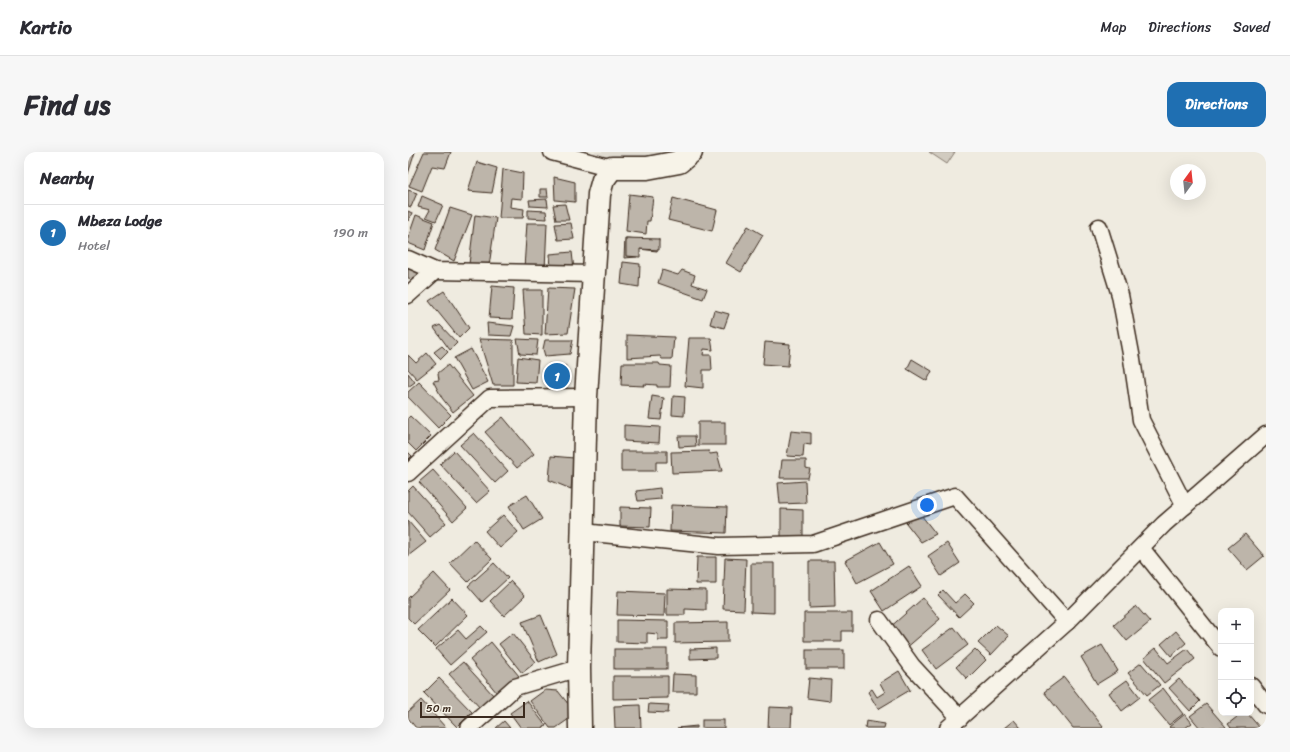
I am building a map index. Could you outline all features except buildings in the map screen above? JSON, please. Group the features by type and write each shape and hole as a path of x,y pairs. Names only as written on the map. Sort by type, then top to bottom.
{"street":[{"path":"552,152 612,168 646,168 679,162 690,152"},
{"path":"580,728 579,668 586,397 599,194 603,180 612,168"},
{"path":"1098,227 1120,295 1132,359 1140,420 1185,506"},
{"path":"408,259 435,272 594,274"},
{"path":"408,295 435,272"},
{"path":"408,473 490,398 586,397"},
{"path":"879,620 954,723 1067,622 1164,524 1266,435"},
{"path":"583,532 719,546 812,544 955,496 1067,622"},
{"path":"1141,548 1218,644"},
{"path":"469,728 515,687 579,668"},
{"path":"1254,690 1266,705"}],"shaded area":[{"path":"584,152 676,152 646,158 609,158"},
{"path":"929,152 955,152 947,164"}],"place":[{"name":"Mbeza Lodge","path":"557,376"}]}
